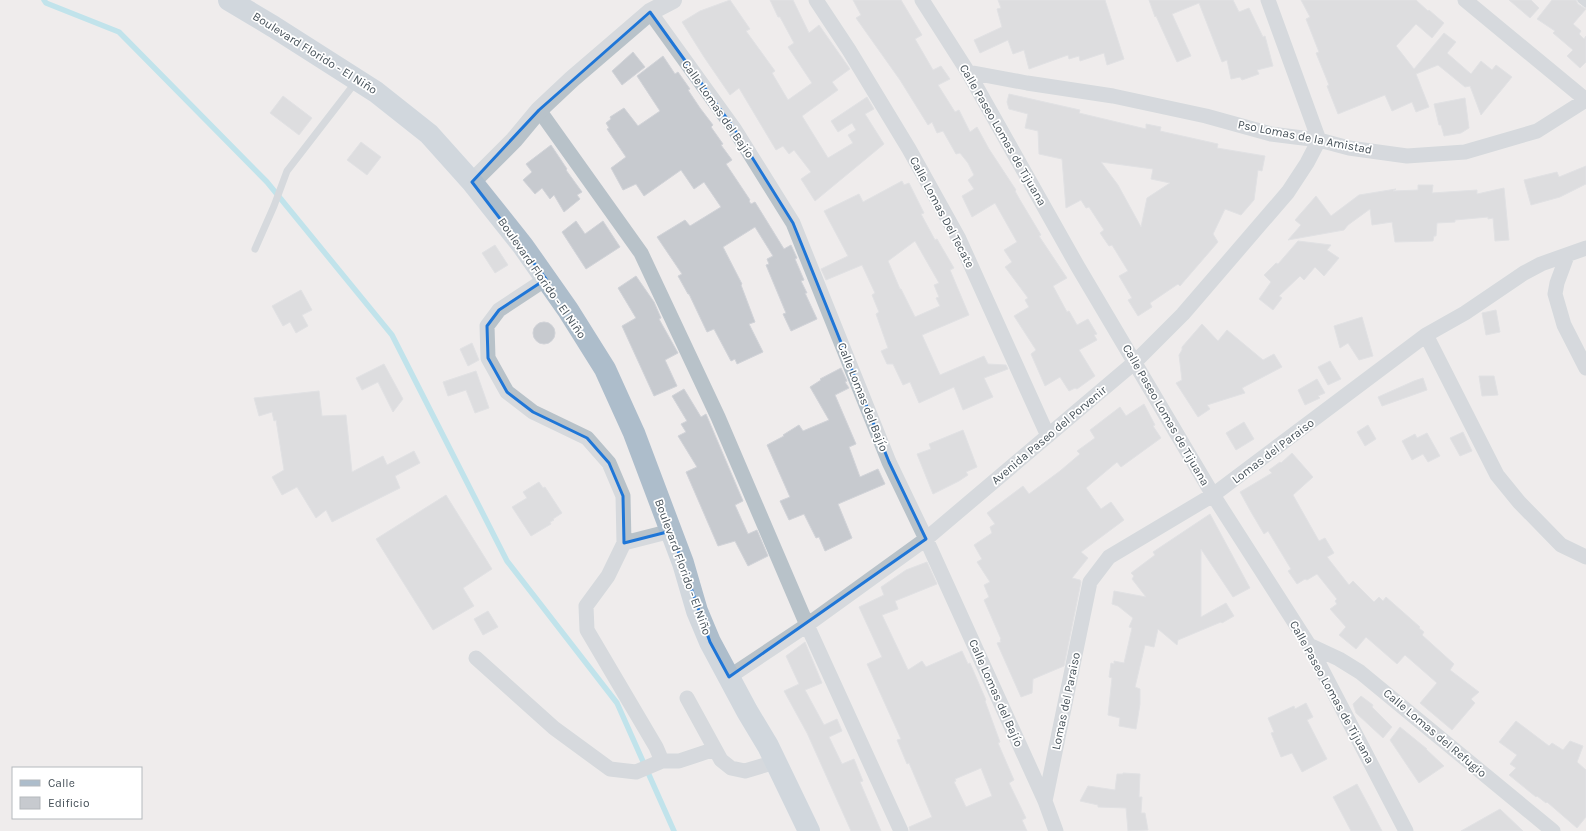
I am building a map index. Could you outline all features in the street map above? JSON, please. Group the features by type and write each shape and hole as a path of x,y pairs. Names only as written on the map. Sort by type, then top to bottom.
{"main road":[{"name":"Boulevard Florido - El Niño","path":"240,3 376,92 429,134 472,182 523,246 568,310 605,369 634,433 683,564 697,611 710,642 775,762 809,831"}],"street":[{"path":"472,182 514,140 539,110 572,79 650,12 673,0"},
{"name":"Calle Lomas Del Tecate","path":"816,0 849,50 909,149 959,239 1048,436"},
{"name":"Calle Paseo Lomas de Tijuana","path":"922,0 968,72 1078,267 1213,496 1309,645 1406,831"},
{"path":"1268,0 1319,140"},
{"path":"1465,0 1586,100"},
{"name":"Calle Lomas del Bajío","path":"650,12 735,130 793,223 889,462 926,539 1045,801 1056,831"},
{"name":"Pso Lomas de la Amistad","path":"968,72 1027,83 1113,96 1206,116 1271,134 1319,140 1349,148 1407,156 1465,152 1537,131 1586,100"},
{"path":"539,110 641,253 718,417 807,625 901,831"},
{"name":"Avenida Paseo del Porvenir","path":"729,677 807,625 926,539 1135,362 1182,314 1288,192 1307,163 1319,140"},
{"name":"Lomas del Paraiso","path":"1045,801 1090,582 1109,556 1213,496 1426,335 1466,313 1524,274 1542,264 1586,248"},
{"path":"1567,256 1557,283 1555,294 1564,325 1586,368"},
{"path":"546,279 499,310 487,326 488,358 507,392 533,412 587,438 609,463 623,496 624,543 608,576 586,606 587,630 656,747 662,761"},
{"path":"1426,335 1497,475 1519,502 1561,545 1586,557"},
{"path":"624,543 671,531"},
{"name":"Calle Lomas del Refugio","path":"1309,645 1339,659 1360,672 1553,831"},
{"path":"476,658 554,728 610,769 636,772 662,761 679,761 715,749"},
{"path":"688,698 721,760 731,768 745,771 775,762"}],"lane":[{"path":"1581,0 1586,4"},
{"path":"255,249 274,206 287,171 358,80"}],"highlighted area":[{"path":"650,12 735,130 793,223 889,462 926,539 729,677 710,642 671,531 624,543 623,496 609,463 587,438 533,412 507,392 488,358 487,326 499,310 546,279 472,182 539,110"}],"building":[{"path":"730,0 750,29 746,31 775,71 772,73 788,100 812,83 788,47 794,43 780,17 778,17 770,0 793,0 809,33 819,25 850,69 832,82 838,90 802,116 828,158 853,143 848,135 856,130 852,123 838,132 831,121 867,97 874,109 865,114 884,144 815,201 801,179 811,172 794,150 789,154 783,146 776,150 739,88 730,95 682,22 700,11"},
{"path":"853,0 901,0 922,35 915,39 933,70 941,66 950,79 938,85 955,112 959,110 970,132 977,127 989,149 1016,190 1015,191 1020,200 1041,235 1039,236 1067,278 1053,286 1067,312 1069,311 1077,325 1088,319 1097,334 1094,335 1097,340 1079,350 1095,376 1077,389 1075,388 1069,391 1060,377 1045,386 1031,354 1036,350 1014,316 1029,307 1025,300 1028,298 1005,267 1012,262 1004,250 1017,242 995,203 972,217 962,196 974,189 968,180 974,175 968,163 960,153 956,154 943,131 937,133 932,122 928,125 900,80 856,18 861,15"},
{"path":"998,0 1105,0 1124,59 1107,65 1104,53 1080,61 1079,56 1069,59 1068,55 1029,69 1024,50 1013,54 1008,40 980,53 974,40 1002,27 997,9 1001,8"},
{"path":"1149,0 1233,0 1239,12 1249,8 1263,37 1265,36 1273,66 1257,70 1259,74 1242,80 1240,77 1231,79 1227,60 1222,62 1199,3 1172,14 1191,56 1177,62 1156,16 1155,17"},
{"path":"1301,0 1416,0 1444,23 1432,38 1416,24 1396,46 1414,69 1444,33 1456,42 1447,53 1471,74 1481,61 1492,70 1496,65 1512,77 1481,115 1470,86 1465,87 1438,65 1416,74 1429,107 1416,112 1412,102 1392,111 1385,95 1338,114 1327,86 1329,85 1316,53 1319,52 1306,19 1310,17"},
{"path":"1509,0 1531,0 1539,8 1530,18"},
{"path":"1552,0 1576,0 1578,4 1586,9 1573,24 1581,31 1579,34 1584,39 1586,36 1586,62 1580,68 1567,56 1573,50 1553,33 1555,31 1537,19"},
{"path":"633,52 645,67 622,85 612,71"},
{"path":"663,56 675,74 678,72 690,89 688,90 713,125 711,127 723,144 721,145 732,160 726,164 750,200 749,201 751,204 755,202 784,249 791,245 804,280 801,281 807,293 805,293 817,319 791,331 783,314 786,313 766,265 769,264 767,259 773,256 755,227 723,247 742,284 741,285 755,322 749,324 763,352 737,364 735,359 731,361 714,329 707,332 689,294 678,276 682,274 657,237 685,220 690,226 721,207 704,182 694,189 681,170 644,196 636,184 623,190 611,168 626,157 607,129 609,128 606,123 611,119 610,117 624,108 638,126 660,111 637,76"},
{"path":"1009,94 1080,110 1079,113 1146,129 1146,124 1161,127 1160,131 1218,144 1217,148 1265,156 1262,171 1258,170 1254,200 1241,215 1225,209 1213,234 1218,242 1180,286 1178,284 1150,303 1152,307 1138,316 1128,300 1132,298 1119,276 1128,271 1112,245 1109,246 1100,233 1104,230 1089,207 1086,208 1081,200 1066,208 1062,159 1039,154 1038,131 1025,128 1028,114 1009,109 1007,102","holes":["1101,162 1153,169 1151,179 1170,183 1147,198 1141,227 1118,185"]},
{"path":"283,96 312,118 299,135 270,113"},
{"path":"1465,98 1469,128 1461,133 1444,136 1441,125 1439,125 1434,104"},
{"path":"361,142 381,157 367,175 347,160"},
{"path":"551,145 567,169 566,170 582,192 577,195 580,199 564,212 554,195 550,199 542,188 535,194 523,180 532,172 526,164"},
{"path":"1586,166 1586,184 1560,197 1531,205 1524,180 1557,172 1559,177"},
{"path":"902,181 904,185 909,183 924,213 921,214 935,240 937,239 954,268 950,270 969,315 922,335 940,375 984,356 988,364 1006,365 1008,369 984,378 993,397 963,410 954,387 919,403 910,382 903,385 893,364 887,364 881,351 888,348 876,314 879,312 872,295 875,293 862,265 826,280 821,269 848,256 824,211 859,194 863,202","holes":["915,241 939,283 934,285 939,297 936,298 940,306 915,317 900,289 888,261"]},
{"path":"1418,185 1433,185 1432,193 1477,190 1477,194 1504,188 1509,240 1495,241 1493,218 1488,219 1488,217 1437,223 1436,236 1434,236 1433,241 1395,242 1392,222 1372,225 1370,209 1348,225 1344,230 1288,240 1301,225 1295,220 1316,196 1331,216 1359,195 1396,189 1393,191 1418,190"},
{"path":"576,221 585,234 603,221 620,247 586,269 562,232"},
{"path":"1298,241 1331,245 1327,250 1339,258 1324,276 1315,267 1304,280 1300,276 1279,296 1282,298 1273,310 1259,299 1271,282 1264,275 1276,263 1278,264"},
{"path":"495,245 508,265 495,273 482,253"},
{"path":"636,276 654,302 661,318 659,319 678,353 665,360 677,386 654,396 622,326 636,318 618,288"},
{"path":"301,290 312,310 302,315 308,326 296,333 290,322 283,326 272,306"},
{"path":"1496,310 1500,332 1486,335 1482,313"},
{"path":"1362,317 1373,356 1359,360 1348,343 1340,348 1334,326"},
{"path":"544,322 552,325 555,333 552,341 544,344 536,341 533,333 536,325"},
{"path":"1202,324 1218,341 1227,330 1263,360 1274,354 1282,367 1242,388 1245,393 1207,405 1210,409 1198,417 1176,383 1182,380 1179,355 1182,347"},
{"path":"472,343 479,360 468,366 460,349"},
{"path":"1330,361 1341,379 1328,385 1318,367"},
{"path":"384,364 403,399 393,412 378,382 362,390 356,378"},
{"path":"841,368 847,381 845,382 849,388 835,395 856,444 849,447 860,477 878,469 885,484 838,504 852,538 825,551 819,537 816,538 804,514 789,520 780,501 790,497 767,445 784,436 783,435 799,425 803,431 829,420 810,387 821,380 820,379"},
{"path":"476,371 489,408 475,413 466,390 448,396 443,382"},
{"path":"1479,376 1494,376 1498,395 1482,396"},
{"path":"1423,378 1427,390 1382,406 1378,397"},
{"path":"1317,379 1325,393 1318,396 1320,398 1305,405 1298,390"},
{"path":"684,389 701,417 706,414 743,501 735,505 748,534 757,530 768,556 748,566 735,541 718,546 686,472 697,467 678,436 686,432 681,424 687,421 672,396"},
{"path":"319,391 322,416 346,415 352,472 383,456 387,465 414,451 420,463 395,476 400,488 332,522 326,510 316,518 297,487 282,495 272,477 284,470 276,420 274,421 272,412 259,416 254,398"},
{"path":"1144,404 1155,425 1153,426 1161,438 1121,467 1117,462 1086,488 1101,509 1111,502 1124,520 1081,552 1088,558 1072,578 1080,580 1081,582 1064,666 1033,679 1032,693 1021,697 997,643 1001,642 1001,639 984,600 989,597 984,585 990,582 977,562 982,559 974,545 992,533 990,527 995,524 987,513 1023,486 1029,494 1060,471 1080,454 1077,451 1095,438 1090,430 1120,407 1126,416"},
{"path":"1244,422 1254,439 1236,450 1226,433"},
{"path":"1368,425 1376,439 1365,446 1357,432"},
{"path":"963,430 977,467 966,472 968,475 959,481 933,494 917,454 931,449 929,444"},
{"path":"1463,432 1472,451 1460,456 1450,438"},
{"path":"1427,433 1440,456 1428,462 1423,454 1412,460 1402,441 1415,434 1417,438"},
{"path":"1292,453 1313,477 1293,495 1319,541 1325,538 1334,553 1327,557 1349,585 1353,581 1374,602 1379,597 1383,601 1386,597 1420,627 1419,628 1424,632 1422,635 1454,664 1450,670 1479,692 1471,699 1475,703 1452,730 1420,703 1437,683 1405,655 1397,664 1366,637 1356,649 1339,635 1346,627 1330,609 1337,604 1335,601 1337,599 1317,574 1297,584 1288,571 1291,569 1268,531 1264,534 1251,512 1240,492 1272,473 1269,470 1280,462 1281,463"},
{"path":"539,482 543,488 545,487 562,513 550,522 551,524 531,536 512,507 527,498 523,492"},
{"path":"446,495 492,569 463,588 474,606 433,630 376,539"},
{"path":"1210,514 1250,588 1233,597 1201,549 1201,617 1226,603 1234,616 1222,623 1221,622 1178,640 1177,645 1158,629 1154,647 1145,645 1135,687 1140,689 1140,704 1136,729 1119,726 1120,718 1108,715 1112,678 1109,677 1111,663 1114,664 1114,661 1124,663 1132,628 1129,627 1133,618 1118,606 1112,604 1114,591 1146,597 1132,579 1134,576 1131,573 1155,555 1153,552"},
{"path":"927,562 937,584 895,601 898,609 882,615 908,670 922,661 926,667 962,651 968,664 970,663 986,700 985,701 1000,742 998,743 1014,780 1009,783 1026,818 1022,820 1027,831 910,831 909,827 932,817 909,763 907,764 897,740 901,739 867,664 882,657 859,607 884,595 881,587 906,570","holes":["981,768 992,796 966,807 954,782 956,781 955,779"]},
{"path":"488,611 498,627 483,635 474,619"},
{"path":"805,642 822,683 805,690 824,725 837,719 842,731 829,737 842,764 854,759 863,781 860,782 881,831 851,831 807,733 784,691 799,684 786,656"},
{"path":"1361,696 1373,705 1372,707 1392,727 1383,738 1356,713 1353,704"},
{"path":"1306,703 1313,717 1307,720 1327,759 1302,772 1292,753 1281,757 1271,733 1274,732 1268,718 1294,706 1295,709"},
{"path":"1516,721 1549,746 1552,743 1563,750 1570,741 1583,746 1577,762 1586,770 1586,817 1577,828 1547,802 1546,803 1537,796 1536,797 1509,775 1516,768 1510,764 1517,755 1499,742"},
{"path":"1400,727 1427,749 1444,766 1419,783 1390,740"},
{"path":"1117,774 1140,774 1139,797 1142,797 1141,813 1145,813 1148,830 1128,831 1126,808 1098,807 1098,805 1080,801 1088,786 1115,790"},
{"path":"1357,784 1382,831 1351,831 1333,797"},
{"path":"1500,809 1523,831 1461,831"}],"waterway":[{"path":"44,0 46,3 119,32 267,182 392,335 507,561 617,703 674,831"}]}
